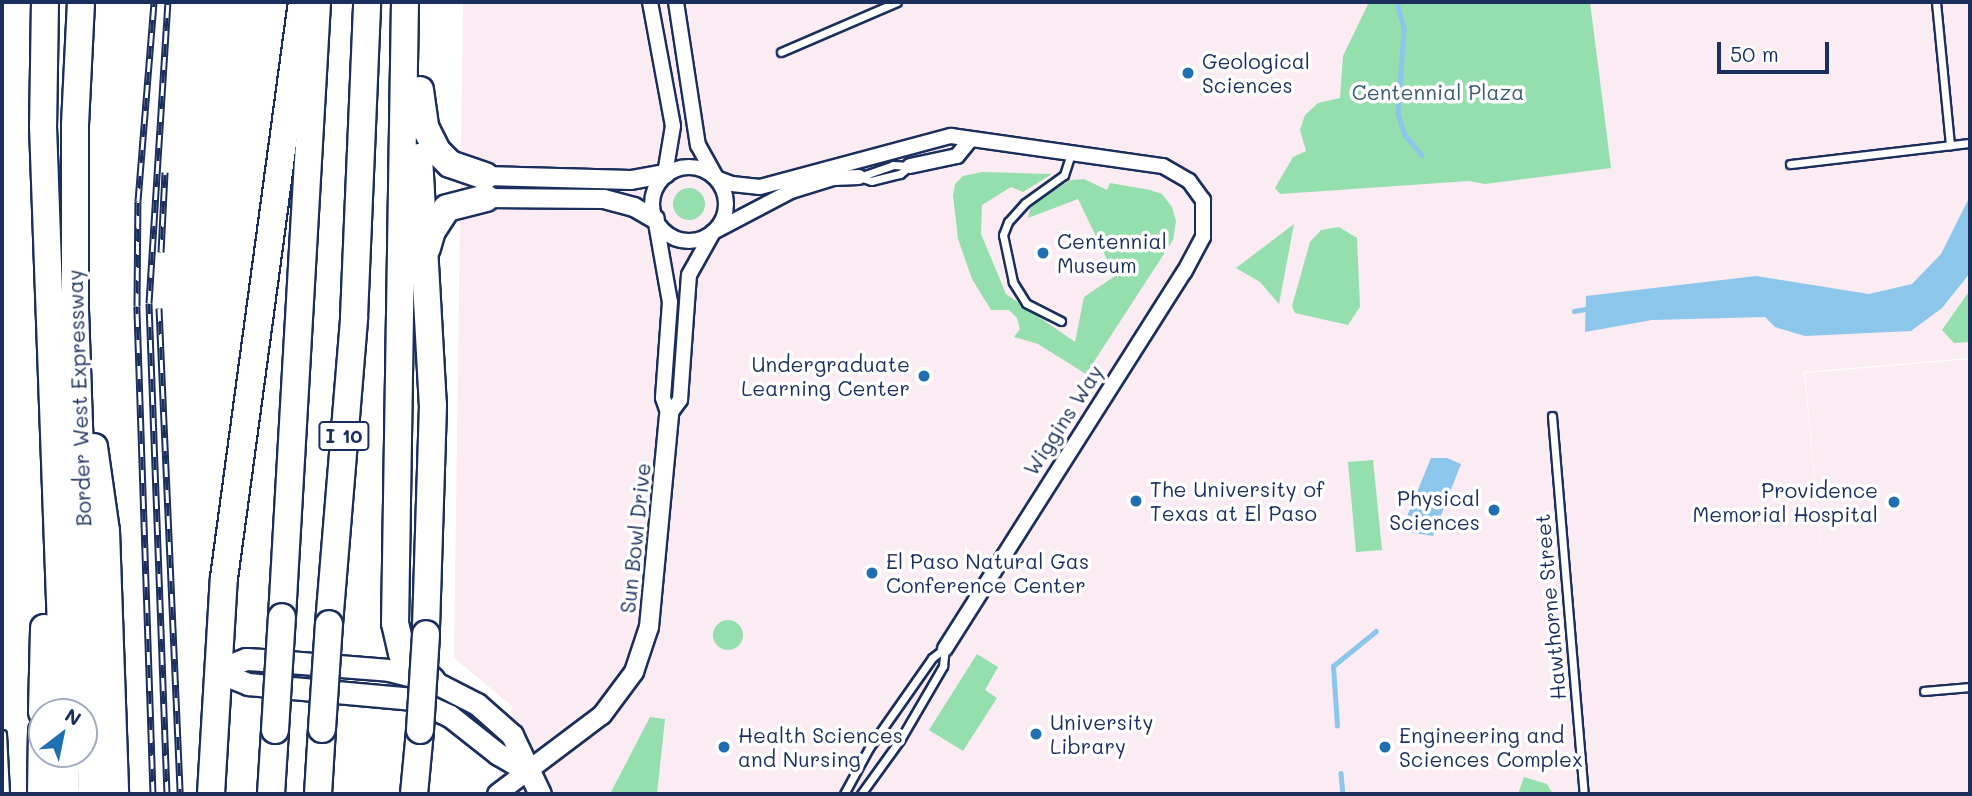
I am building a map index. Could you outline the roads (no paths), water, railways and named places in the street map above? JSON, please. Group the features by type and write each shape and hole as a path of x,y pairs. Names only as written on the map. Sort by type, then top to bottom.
{"highway":[{"name":"Border West Expressway","path":"45,2 43,127 63,698"},
{"name":"Border West Expressway","path":"81,2 75,126 75,310 92,794"},
{"path":"212,794 216,671 240,440 302,2"},
{"name":"I 10","path":"271,794 316,64 317,2"},
{"name":"I 10","path":"318,794 356,247 367,2"},
{"path":"405,2 395,623 402,653 432,681"},
{"path":"414,794 426,634 433,405 425,256 418,2"},
{"path":"419,90 425,127 437,151 450,164 485,187 447,208 432,231 425,256"},
{"path":"75,310 106,530 115,794"},
{"path":"42,698 50,329"},
{"path":"41,768 41,794"},
{"path":"65,768 66,794"}],"main road":[{"path":"216,671 246,659 389,670 432,681 464,696 512,735 540,794"},
{"path":"216,671 248,684 412,699 456,719 498,754 526,769"}],"street":[{"path":"650,2 673,126 665,174 653,192 655,219 670,302 663,398 669,415"},
{"path":"676,2 694,130 724,192 726,208 713,232"},
{"path":"485,187 631,180 693,167 716,178 760,187 951,135 969,141 1071,150"},
{"path":"910,166 957,156 969,141"},
{"name":"Wiggins Way","path":"945,649 1184,272 1203,237 1206,211 1198,191 1173,169 1071,150"},
{"path":"485,187 604,199 634,206 655,219 669,235 684,241 713,232 808,185 859,177"},
{"name":"Sun Bowl Drive","path":"497,794 526,769 603,715 627,685 639,661 649,627 669,415 680,400 689,275 713,232"}],"lane":[{"path":"781,52 897,2"},
{"path":"1936,2 1950,145"},
{"path":"921,143 928,163"},
{"path":"1790,164 1970,143"},
{"path":"1061,321 1026,303 1013,282 1003,254 1003,234 1007,222 1025,203 1064,175 1071,150"},
{"path":"859,177 871,181 900,174 910,166"},
{"name":"Hawthorne Street","path":"1552,416 1584,794"},
{"name":"Wiggins Way","path":"844,794 869,748 932,657 945,649"},
{"name":"Wiggins Way","path":"861,794 900,740 943,666 945,649"},
{"path":"1924,691 1970,687"},
{"path":"2,734 5,794"}],"water":[{"path":"1970,196 1970,273 1942,308 1911,331 1805,336 1775,327 1765,317 1652,320 1585,332 1586,296 1756,276 1869,294 1912,284 1941,254"},
{"path":"1431,458 1447,458 1461,464 1433,536 1401,531"}],"waterway":[{"path":"1397,2 1404,29 1398,114 1405,135 1422,155"},
{"path":"1574,311 1591,308"},
{"path":"1337,726 1333,666 1376,631"},
{"path":"1341,773 1343,794"}],"railway":[{"path":"153,794 137,306 138,201 154,2"},
{"path":"167,794 149,303 168,2"},
{"path":"161,252 165,172"},
{"path":"159,308 180,794"}],"place":[{"name":"Geological Sciences","path":"1188,73"},
{"name":"Centennial Museum","path":"1043,253"},
{"name":"Undergraduate Learning Center","path":"924,376"},
{"name":"The University of Texas at El Paso","path":"1136,501"},
{"name":"Providence Memorial Hospital","path":"1894,502"},
{"name":"Physical Sciences","path":"1494,510"},
{"name":"El Paso Natural Gas Conference Center","path":"872,573"},
{"name":"University Library","path":"1036,734"},
{"name":"Health Sciences and Nursing","path":"724,747"},
{"name":"Engineering and Sciences Complex","path":"1385,747"}],"park label":[{"name":"Centennial Plaza","path":"1438,92"}]}
